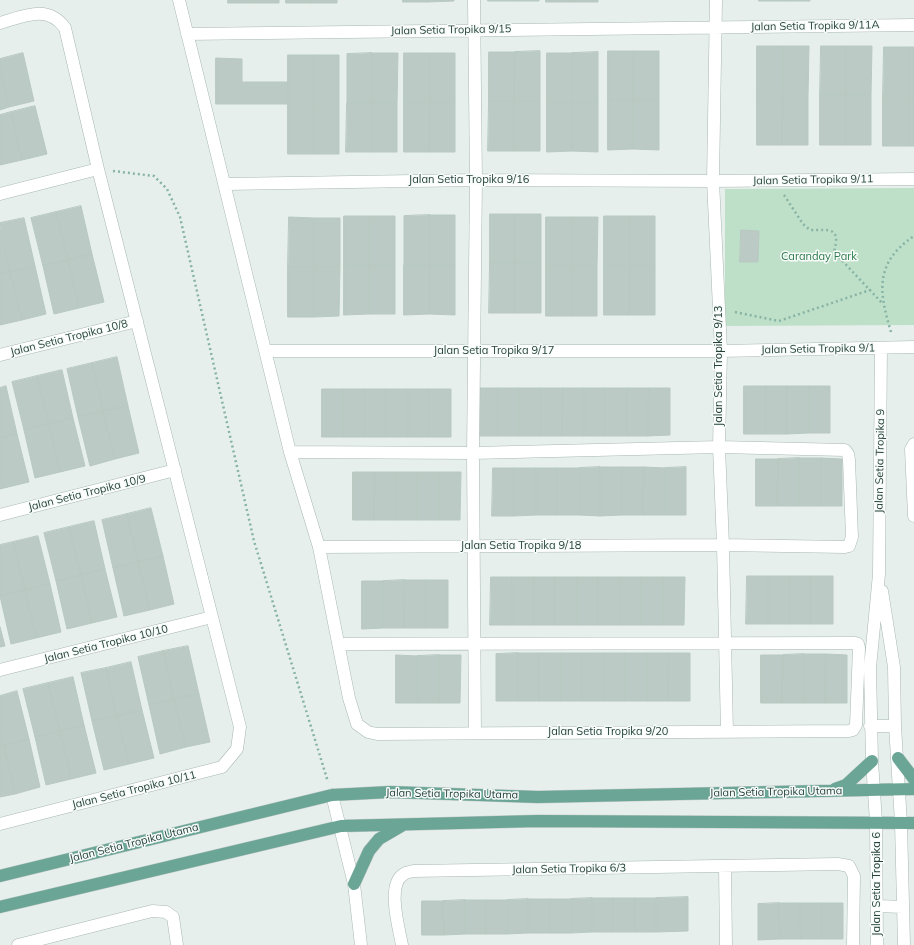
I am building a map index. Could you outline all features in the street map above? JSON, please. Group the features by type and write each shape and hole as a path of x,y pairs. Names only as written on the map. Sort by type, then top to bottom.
{"main road":[{"path":"898,758 914,779"},
{"path":"830,791 846,784 872,761"},
{"name":"Jalan Setia Tropika Utama","path":"0,876 332,795 390,792 538,796 830,791 900,788 914,789"},
{"path":"0,907 340,826 538,821 914,823"},
{"path":"354,884 369,852 379,838 404,824"}],"street":[{"path":"179,0 226,184 290,452 319,547 339,644 726,644"},
{"path":"474,0 476,180 473,453 473,546 476,644 475,732"},
{"name":"Jalan Setia Tropika 9/13","path":"716,0 713,181 721,351 719,447 726,644 727,732"},
{"name":"Jalan Setia Tropika 10/11","path":"0,23 35,14 47,14 58,19 65,28 98,169 240,727 238,749 222,767 0,824"},
{"name":"Jalan Setia Tropika 9/11A","path":"715,26 914,24"},
{"name":"Jalan Setia Tropika 9/15","path":"187,34 715,26"},
{"path":"0,194 98,169"},
{"name":"Jalan Setia Tropika 9/11","path":"713,181 914,179"},
{"name":"Jalan Setia Tropika 9/16","path":"226,184 476,180 713,181"},
{"name":"Jalan Setia Tropika 10/8","path":"0,355 137,321"},
{"name":"Jalan Setia Tropika 9/1","path":"721,351 914,347"},
{"name":"Jalan Setia Tropika 9","path":"874,789 870,726 870,668 879,574 881,348"},
{"name":"Jalan Setia Tropika 9/17","path":"266,351 721,351"},
{"path":"914,444 911,449 914,516"},
{"path":"290,452 473,453 719,447"},
{"name":"Jalan Setia Tropika 9/18","path":"319,547 723,545 849,546 852,542 849,460 848,454 845,450 719,447"},
{"name":"Jalan Setia Tropika 10/9","path":"0,515 175,470"},
{"name":"Jalan Setia Tropika 9","path":"879,574 894,667 895,726 901,823"},
{"name":"Jalan Setia Tropika 10/10","path":"0,670 212,617"},
{"name":"Jalan Setia Tropika 9/20","path":"339,644 349,698 357,724 368,732 377,734 853,730 856,725 858,644 726,644"},
{"path":"870,726 895,726"},
{"name":"Jalan Setia Tropika 6","path":"874,789 876,822 877,945"},
{"path":"332,795 354,884 361,945"},
{"path":"901,823 904,945"},
{"name":"Jalan Setia Tropika 6/3","path":"402,945 394,893 397,881 404,874 413,871 838,864 849,866 854,876 852,945"},
{"path":"725,867 726,945"},
{"path":"877,906 903,907"},
{"path":"18,945 152,911 166,912 173,918 177,945"}],"path":[{"path":"98,169 154,176 167,189 180,217 254,540 332,795"},
{"path":"775,181 803,224 810,230 828,230 836,235 837,240 834,252 883,304"},
{"path":"895,348 883,304 881,288 884,272 901,245 914,236"},
{"path":"719,309 779,322 870,290"}],"green space":[{"name":"Caranday Park","path":"914,188 914,325 725,326 725,189"}],"building":[{"path":"228,0 254,0 254,3 228,3"},
{"path":"254,0 279,0 279,3 254,3"},
{"path":"286,0 311,0 311,3 286,3"},
{"path":"311,0 337,0 337,3 311,3"},
{"path":"403,0 428,0 428,2 403,2"},
{"path":"428,0 454,0 454,1 428,2"},
{"path":"514,0 514,1 488,1"},
{"path":"539,0 539,1 514,1"},
{"path":"546,0 572,0 572,2 546,2"},
{"path":"572,0 598,0 598,2 572,2"},
{"path":"785,0 785,1 759,1"},
{"path":"810,0 810,1 785,1"},
{"path":"757,46 783,46 783,96 757,96"},
{"path":"783,46 809,46 808,96 783,96"},
{"path":"821,46 846,46 846,95 820,95"},
{"path":"846,46 872,46 871,95 846,95"},
{"path":"884,47 909,47 909,96 883,96"},
{"path":"909,47 914,47 914,96 909,96"},
{"path":"540,51 540,101 514,101 515,52"},
{"path":"608,51 634,51 633,100 608,100"},
{"path":"634,51 659,51 659,100 633,100"},
{"path":"489,52 515,52 514,101 489,101"},
{"path":"598,52 598,102 572,102 572,53"},
{"path":"23,53 34,101 9,107 0,68 0,59"},
{"path":"372,53 398,53 397,103 372,103"},
{"path":"372,53 372,103 347,103 347,54"},
{"path":"404,53 430,53 430,102 404,102"},
{"path":"430,53 455,53 455,102 430,102"},
{"path":"547,53 572,53 572,102 547,102"},
{"path":"288,55 314,55 314,104 288,104"},
{"path":"314,55 339,55 339,104 314,104"},
{"path":"216,58 242,59 242,82 288,82 288,104 216,104"},
{"path":"0,68 9,107 0,110"},
{"path":"820,95 846,95 846,145 820,145"},
{"path":"846,95 871,95 871,145 846,145"},
{"path":"757,96 783,96 782,145 757,145"},
{"path":"783,96 808,96 808,145 782,145"},
{"path":"883,96 909,96 909,146 883,146"},
{"path":"909,96 914,96 914,146 909,146"},
{"path":"608,100 633,100 633,149 608,150"},
{"path":"633,100 659,100 659,150 633,149"},
{"path":"489,101 514,101 514,151 488,151"},
{"path":"514,101 540,101 540,151 514,151"},
{"path":"404,102 430,102 429,152 404,152"},
{"path":"430,102 455,102 455,152 429,152"},
{"path":"547,102 572,102 572,151 547,152"},
{"path":"572,102 598,102 598,152 572,151"},
{"path":"347,103 372,103 372,152 346,152"},
{"path":"372,103 397,103 397,152 372,152"},
{"path":"288,104 314,104 314,154 288,154"},
{"path":"314,104 339,104 339,154 314,154"},
{"path":"35,106 47,154 22,160 11,112"},
{"path":"11,112 22,160 0,165 0,115"},
{"path":"81,206 92,254 68,260 56,212"},
{"path":"56,212 68,260 43,266 31,218"},
{"path":"490,214 515,214 515,263 490,263"},
{"path":"515,214 541,214 541,263 515,263"},
{"path":"430,215 455,215 455,265 430,265"},
{"path":"430,215 430,265 404,265 404,216"},
{"path":"344,216 369,216 369,265 344,265"},
{"path":"369,216 395,216 395,265 369,265"},
{"path":"604,216 630,216 630,266 604,266"},
{"path":"630,216 655,216 655,266 630,266"},
{"path":"289,217 314,218 314,267 288,267"},
{"path":"546,217 572,217 572,266 546,266"},
{"path":"572,217 598,217 597,266 572,266"},
{"path":"24,218 35,266 10,272 0,223"},
{"path":"314,218 340,218 340,267 314,267"},
{"path":"0,228 10,272 0,274"},
{"path":"741,230 759,231 758,262 740,262"},
{"path":"92,254 104,302 79,308 68,260"},
{"path":"68,260 79,308 54,314 43,266"},
{"path":"490,263 515,263 515,313 489,313"},
{"path":"515,263 541,263 541,313 515,313"},
{"path":"344,265 369,265 369,314 344,315"},
{"path":"369,265 395,265 395,314 369,314"},
{"path":"404,265 430,265 429,314 404,315"},
{"path":"430,265 455,265 455,315 429,314"},
{"path":"35,266 46,314 22,320 10,272"},
{"path":"546,266 572,266 572,316 546,316"},
{"path":"572,266 597,266 597,316 572,316"},
{"path":"604,266 630,266 629,315 604,315"},
{"path":"630,266 655,266 655,315 629,315"},
{"path":"288,267 314,267 314,317 288,317"},
{"path":"314,267 340,267 339,316 314,317"},
{"path":"10,272 22,320 0,325 0,274"},
{"path":"117,357 128,406 103,411 92,363"},
{"path":"92,363 103,411 78,417 67,369"},
{"path":"62,370 73,418 49,424 37,376"},
{"path":"37,376 49,424 24,430 12,382"},
{"path":"6,386 17,434 0,438 0,388"},
{"path":"744,386 766,386 766,434 744,434"},
{"path":"766,386 787,386 787,434 766,434"},
{"path":"787,386 809,386 809,433 787,434"},
{"path":"809,386 830,386 830,433 809,433"},
{"path":"476,388 498,388 498,436 476,436"},
{"path":"498,388 519,388 519,436 498,436"},
{"path":"519,388 541,388 541,436 519,436"},
{"path":"541,388 563,388 562,436 541,436"},
{"path":"563,388 584,388 584,436 562,436"},
{"path":"584,388 605,388 605,436 584,436"},
{"path":"605,388 627,388 627,436 605,436"},
{"path":"627,388 649,388 648,436 627,436"},
{"path":"649,388 670,388 670,435 648,436"},
{"path":"322,389 343,389 343,437 322,437"},
{"path":"343,389 365,389 365,437 343,437"},
{"path":"365,389 386,389 386,437 365,437"},
{"path":"386,389 408,389 408,437 386,437"},
{"path":"408,389 429,389 429,437 408,437"},
{"path":"429,389 451,389 451,437 429,437"},
{"path":"128,406 139,453 115,459 103,411"},
{"path":"103,411 115,459 90,466 78,417"},
{"path":"73,418 85,466 60,472 49,424"},
{"path":"49,424 60,472 35,478 24,430"},
{"path":"17,434 29,482 4,488 0,473 0,438"},
{"path":"799,458 799,506 777,506 778,459"},
{"path":"799,458 821,458 821,506 799,506"},
{"path":"821,458 842,459 842,506 821,506"},
{"path":"756,459 778,459 777,506 756,506"},
{"path":"600,467 622,467 622,515 600,516"},
{"path":"600,467 600,516 579,515 579,468"},
{"path":"622,467 644,467 643,515 622,515"},
{"path":"644,467 665,468 665,515 643,515"},
{"path":"686,467 686,515 665,515 665,468"},
{"path":"493,468 514,468 514,516 492,516"},
{"path":"514,468 536,468 536,515 514,516"},
{"path":"536,468 557,468 557,515 536,515"},
{"path":"557,468 579,468 579,515 557,515"},
{"path":"353,472 375,472 374,520 353,520"},
{"path":"375,472 396,472 396,520 374,520"},
{"path":"396,472 417,472 417,520 396,520"},
{"path":"417,472 439,472 439,520 417,520"},
{"path":"439,472 461,472 460,520 439,520"},
{"path":"0,473 4,488 0,489"},
{"path":"151,508 163,556 138,562 127,514"},
{"path":"127,514 138,562 113,568 102,520"},
{"path":"94,521 105,569 81,575 69,527"},
{"path":"69,527 81,575 56,581 44,533"},
{"path":"38,536 50,584 25,590 13,542"},
{"path":"13,542 25,590 0,596 0,545"},
{"path":"163,556 174,604 150,610 138,562"},
{"path":"138,562 150,610 124,616 113,568"},
{"path":"105,569 117,617 92,623 81,575"},
{"path":"81,575 92,623 67,629 56,581"},
{"path":"747,576 768,576 768,624 746,624"},
{"path":"768,576 790,576 790,624 768,624"},
{"path":"790,576 811,576 811,624 790,624"},
{"path":"811,576 833,576 833,624 811,624"},
{"path":"491,577 512,577 512,625 490,625"},
{"path":"512,577 534,577 534,625 512,625"},
{"path":"534,577 555,577 555,625 534,625"},
{"path":"555,577 577,577 577,625 555,625"},
{"path":"577,577 598,577 598,625 577,625"},
{"path":"598,577 620,577 620,625 598,625"},
{"path":"620,577 641,577 641,625 620,625"},
{"path":"641,577 663,577 663,625 641,625"},
{"path":"663,577 685,577 684,625 663,625"},
{"path":"405,580 426,580 426,628 404,628"},
{"path":"405,580 404,628 383,628 383,581"},
{"path":"426,580 448,580 448,628 426,628"},
{"path":"362,581 383,581 383,628 362,629"},
{"path":"50,584 61,632 36,638 25,590"},
{"path":"25,590 36,638 11,644 0,596"},
{"path":"0,627 5,646 0,647"},
{"path":"188,646 199,694 174,699 163,651"},
{"path":"163,651 174,699 149,705 138,657"},
{"path":"518,653 539,653 539,701 518,701"},
{"path":"518,653 518,701 496,701 496,654"},
{"path":"539,653 561,653 561,701 539,701"},
{"path":"561,653 582,653 582,701 561,701"},
{"path":"582,653 604,653 604,701 582,701"},
{"path":"604,653 625,653 625,701 604,701"},
{"path":"625,653 647,653 647,701 625,701"},
{"path":"647,653 669,653 668,701 647,701"},
{"path":"669,653 690,653 690,701 668,701"},
{"path":"804,654 804,703 782,703 783,655"},
{"path":"804,654 826,654 825,703 804,703"},
{"path":"826,654 847,655 847,703 825,703"},
{"path":"396,655 417,656 417,703 396,703"},
{"path":"439,655 439,703 417,703 417,656"},
{"path":"439,655 461,655 460,703 439,703"},
{"path":"761,655 783,655 782,703 761,703"},
{"path":"131,662 142,710 117,716 106,668"},
{"path":"106,668 117,716 92,721 81,673"},
{"path":"73,677 84,725 60,731 48,683"},
{"path":"48,683 60,731 35,737 23,689"},
{"path":"17,691 29,739 4,746 0,729 0,696"},
{"path":"199,694 210,742 186,747 174,699"},
{"path":"174,699 186,747 160,754 149,705"},
{"path":"142,710 154,758 129,764 117,716"},
{"path":"117,716 129,764 104,770 92,721"},
{"path":"84,725 96,773 71,779 60,731"},
{"path":"0,729 4,746 0,747"},
{"path":"60,731 71,779 46,785 35,737"},
{"path":"29,739 40,787 15,794 4,746"},
{"path":"4,746 15,794 0,797 0,747"},
{"path":"688,897 688,931 656,932 656,898"},
{"path":"592,898 592,932 571,933 571,899"},
{"path":"592,898 613,898 613,932 592,932"},
{"path":"613,898 635,898 635,932 613,932"},
{"path":"635,898 656,898 656,932 635,932"},
{"path":"528,899 528,933 507,934 507,900"},
{"path":"528,899 550,899 550,933 528,933"},
{"path":"550,899 571,899 571,933 550,933"},
{"path":"465,900 465,934 444,935 443,901"},
{"path":"465,900 486,900 486,934 465,934"},
{"path":"486,900 507,900 507,934 486,934"},
{"path":"422,901 443,901 444,935 422,935"},
{"path":"779,903 780,939 758,940 758,904"},
{"path":"779,903 800,903 801,939 780,939"},
{"path":"800,903 822,903 822,939 801,939"},
{"path":"822,903 843,903 843,939 822,939"}]}
